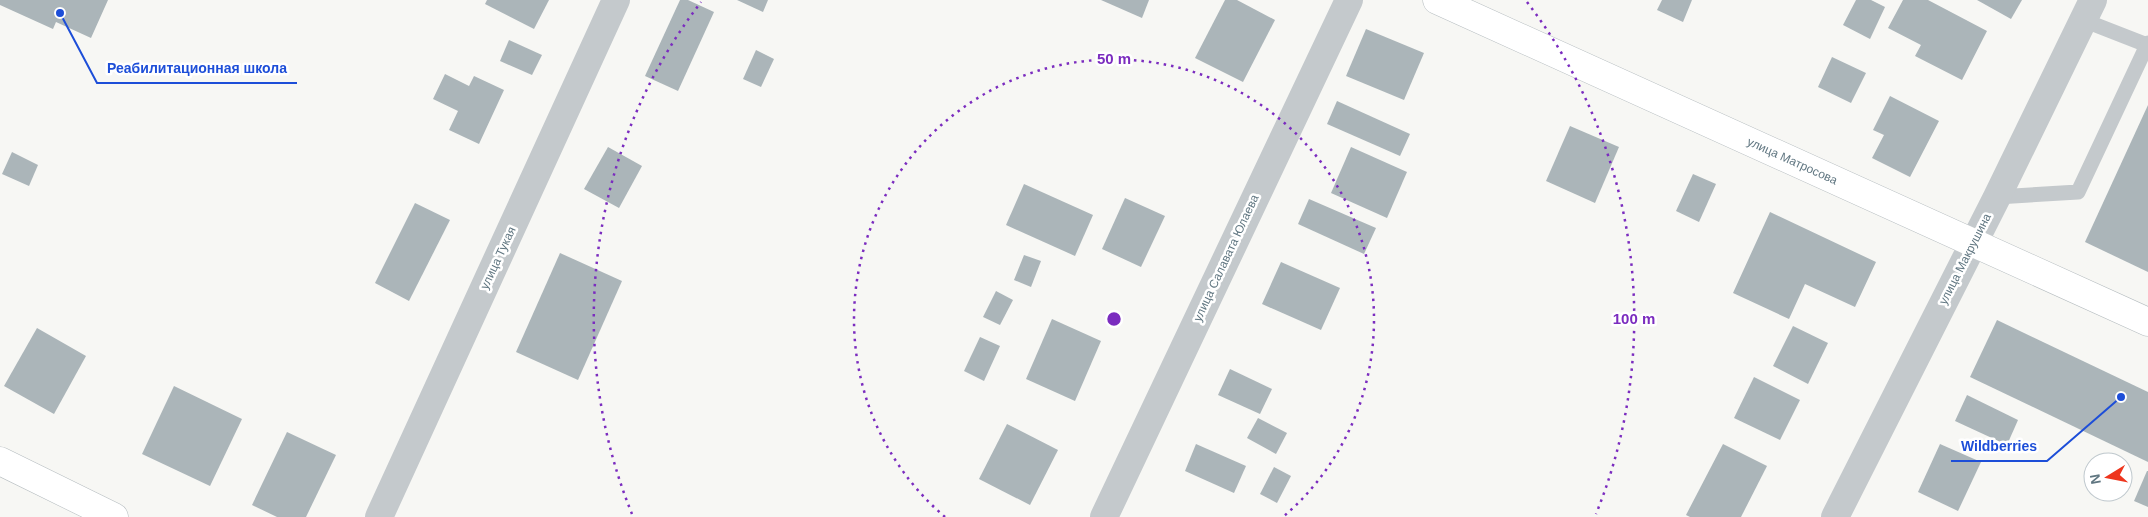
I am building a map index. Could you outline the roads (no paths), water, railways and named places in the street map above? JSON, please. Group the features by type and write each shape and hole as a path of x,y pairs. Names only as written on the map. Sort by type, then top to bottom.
{"street":[{"name":"улица Тукая","path":"379,517 616,0"},
{"name":"улица Салавата Юлаева","path":"1104,517 1348,0"},
{"name":"улица Матросова","path":"1437,0 2148,322"},
{"name":"улица Макрушина","path":"1835,517 1997,197 2088,10"},
{"path":"0,461 114,517"}],"lane":[{"path":"1997,197 2078,192 2148,44 2088,10"}],"place":[{"name":"Реабилитационная школа","path":"60,13"},
{"name":"Wildberries","path":"2121,397"}]}
